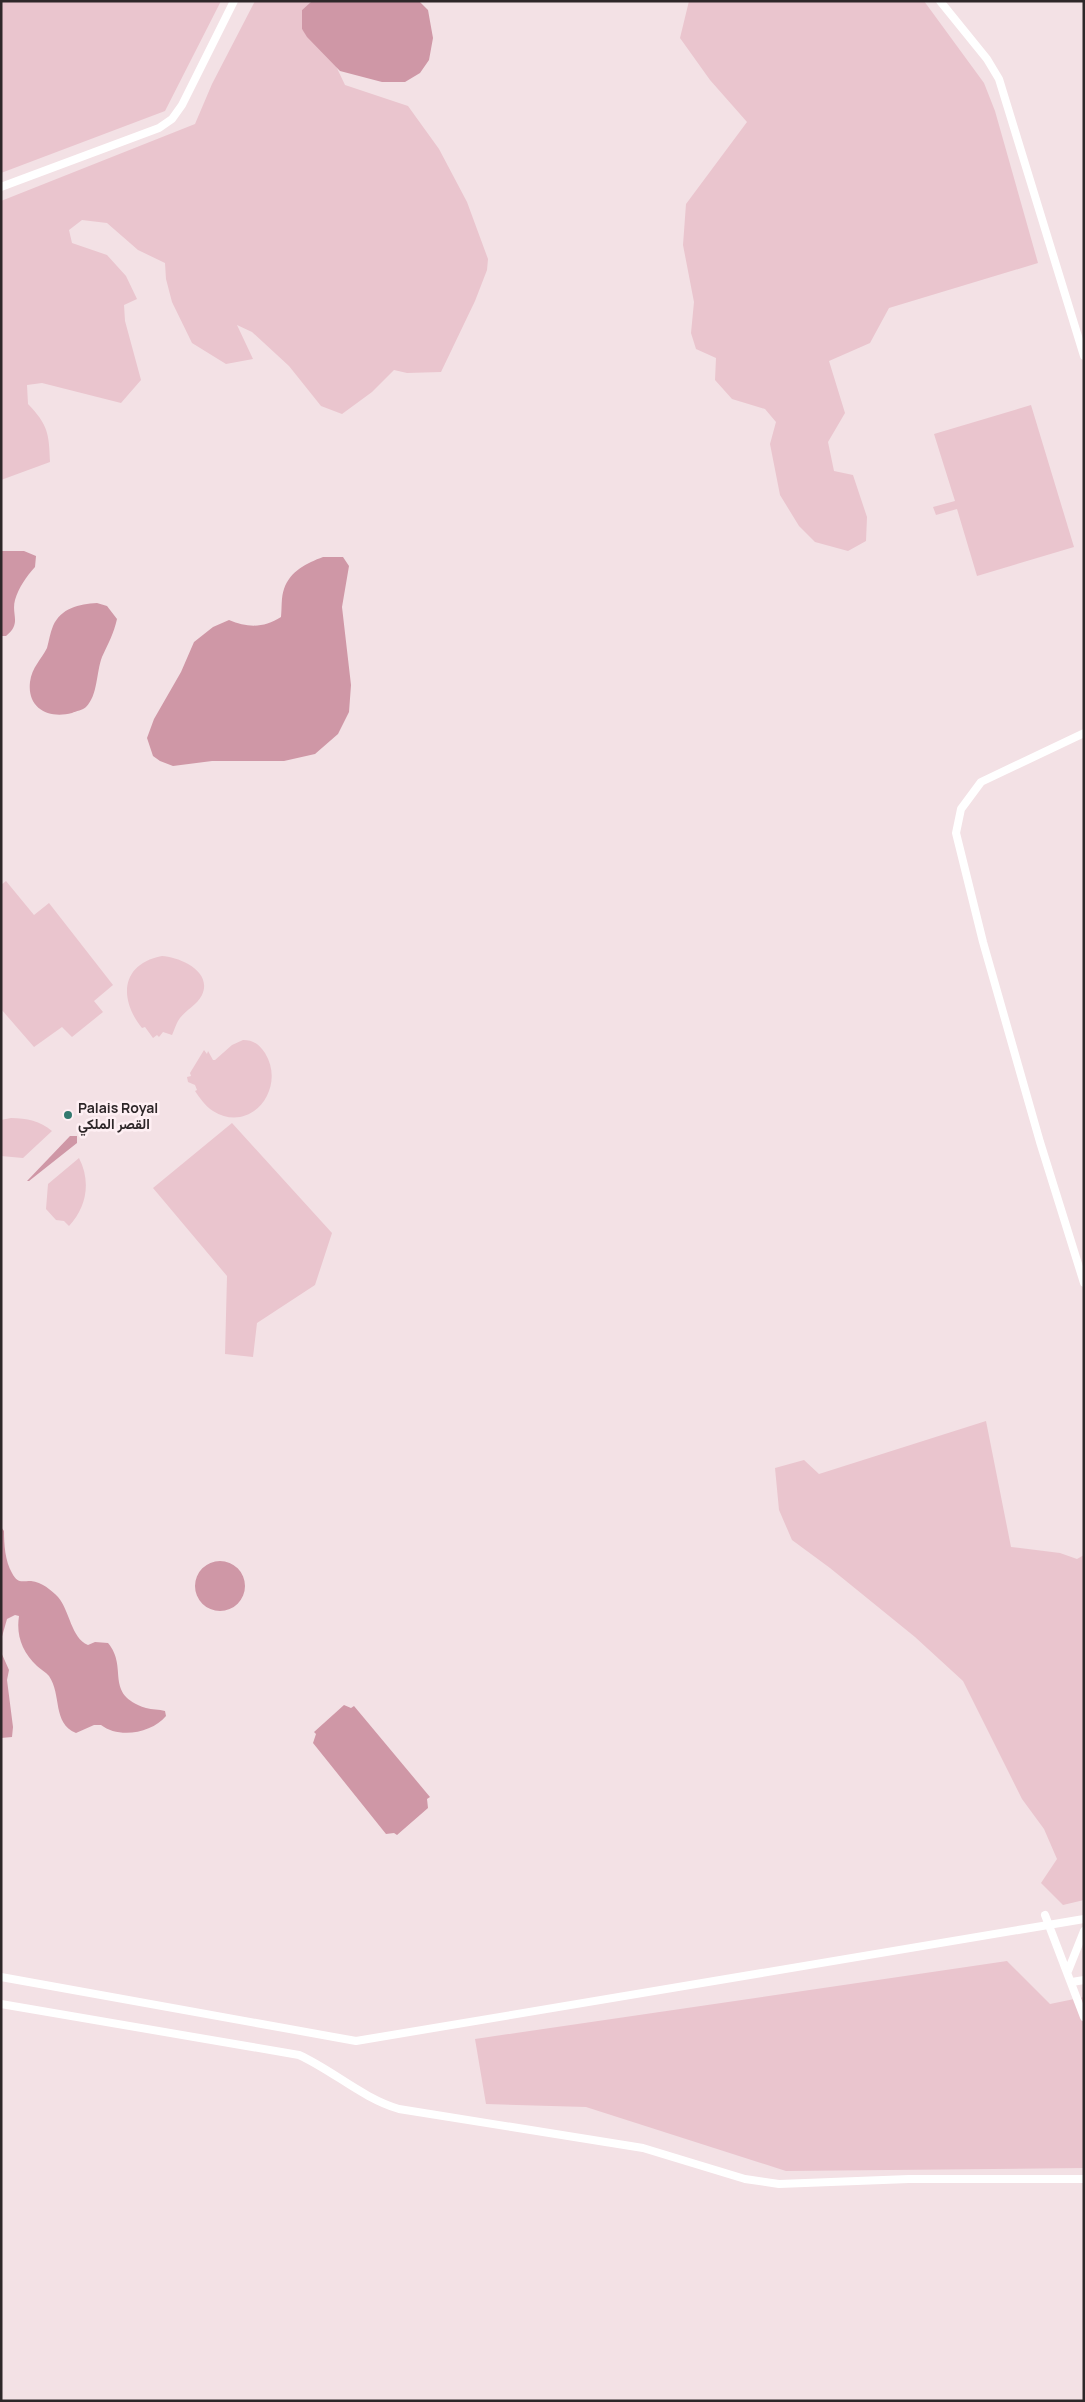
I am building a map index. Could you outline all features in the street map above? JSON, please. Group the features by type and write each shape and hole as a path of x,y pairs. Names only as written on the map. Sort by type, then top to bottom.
{"street":[{"path":"1,187 159,128 172,119 182,105 234,1"},
{"path":"940,1 996,73 1084,356"},
{"path":"1084,733 981,782 961,809 956,833 1018,1063 1084,1283"},
{"path":"1045,1915 1084,2017"},
{"path":"1,1977 356,2041 947,1940 1084,1919"},
{"path":"1068,1971 1084,1931"},
{"path":"1072,1982 1084,1980"},
{"path":"1,2004 299,2055 320,2065 365,2096 399,2109 643,2148 763,2182 779,2184 909,2179 1084,2179"}],"shaded area":[{"path":"1,1 221,1 165,111 1,173"},
{"path":"255,1 312,1 302,10 302,29 336,66 345,85 408,106 439,149 467,202 488,259 487,270 475,301 441,372 407,373 394,370 372,392 342,414 321,406 289,366 252,332 237,325 253,359 226,364 192,343 172,302 166,279 165,263 138,250 107,223 82,220 69,230 72,243 107,255 126,276 137,299 124,305 125,321 141,380 121,403 42,383 27,385 28,404 40,418 48,436 50,462 1,480 1,201 195,124 212,84"},
{"path":"312,1 419,1 428,10 433,38 429,60 420,73 405,82 382,82 340,71 307,37 302,29 302,10"},
{"path":"689,1 924,1 984,83 995,111 1038,263 889,308 870,343 829,361 845,413 828,442 834,471 853,475 867,517 866,541 848,551 815,542 799,526 780,495 770,444 776,422 765,409 732,399 715,380 716,358 696,349 691,333 694,302 683,245 686,204 747,122 710,80 680,38"},
{"path":"1031,405 1074,547 977,576 957,509 936,515 933,507 955,501 934,434"},
{"path":"1,551 24,551 36,556 35,567 23,582 15,600 14,627 6,636 1,636"},
{"path":"323,557 343,557 349,566 342,607 351,685 349,712 338,734 315,754 284,761 212,761 173,766 153,756 147,738 154,719 181,672 194,642 213,627 229,620 256,626 275,621 281,617 283,592 290,577 305,565"},
{"path":"97,603 107,606 117,619 113,634 100,663 95,690 90,702 83,709 72,713 55,714 41,710 32,699 30,682 35,668 47,648 56,620 71,608"},
{"path":"6,881 34,915 49,903 113,985 94,1001 103,1012 72,1037 62,1027 34,1047 1,1009 1,885"},
{"path":"162,956 185,962 199,972 204,986 200,999 180,1018 172,1035 163,1032 159,1037 157,1035 153,1038 145,1027 142,1028 135,1017 127,995 128,984 131,975 138,967 148,960"},
{"path":"243,1040 255,1043 265,1053 271,1067 272,1080 262,1104 252,1112 240,1117 227,1117 213,1111 203,1102 195,1091 197,1090 195,1085 188,1082 187,1077 191,1076 190,1073 204,1050 207,1054 208,1051 213,1060 215,1060 232,1045"},
{"path":"11,1118 33,1121 52,1131 23,1158 1,1156 1,1120"},
{"path":"232,1123 332,1233 315,1285 257,1323 253,1357 225,1354 227,1276 153,1188"},
{"path":"70,1136 77,1136 77,1143 27,1181"},
{"path":"79,1158 85,1176 85,1194 80,1211 69,1226 64,1221 56,1220 46,1209 48,1184"},
{"path":"986,1421 1011,1547 1060,1553 1077,1559 1084,1555 1084,1900 1063,1905 1041,1883 1057,1859 1044,1829 1022,1799 963,1681 915,1637 830,1568 792,1540 779,1510 775,1468 804,1460 819,1474"},
{"path":"1,1527 4,1531 6,1558 14,1577 20,1581 39,1583 55,1594 62,1603 74,1630 82,1642 88,1645 95,1642 108,1643 114,1652 121,1688 125,1695 133,1702 146,1708 165,1711 166,1716 160,1722 144,1730 126,1733 117,1732 101,1725 94,1725 76,1733 63,1723 53,1683 49,1676 27,1655 21,1643 18,1630 19,1616 15,1615 7,1619 1,1640"},
{"path":"220,1561 234,1565 241,1572 245,1586 241,1600 234,1607 220,1611 206,1607 199,1600 195,1586 199,1572 206,1565"},
{"path":"1,1652 9,1670 7,1680 13,1727 12,1737 1,1738"},
{"path":"344,1705 351,1708 354,1706 430,1797 427,1799 428,1808 397,1835 394,1833 386,1834 313,1743 316,1734 314,1732"},
{"path":"1007,1961 1050,2004 1084,1997 1084,2168 786,2171 586,2107 486,2104 475,2039"}],"place":[{"name":"Palais Royal القصر الملكي","path":"68,1115"}]}
